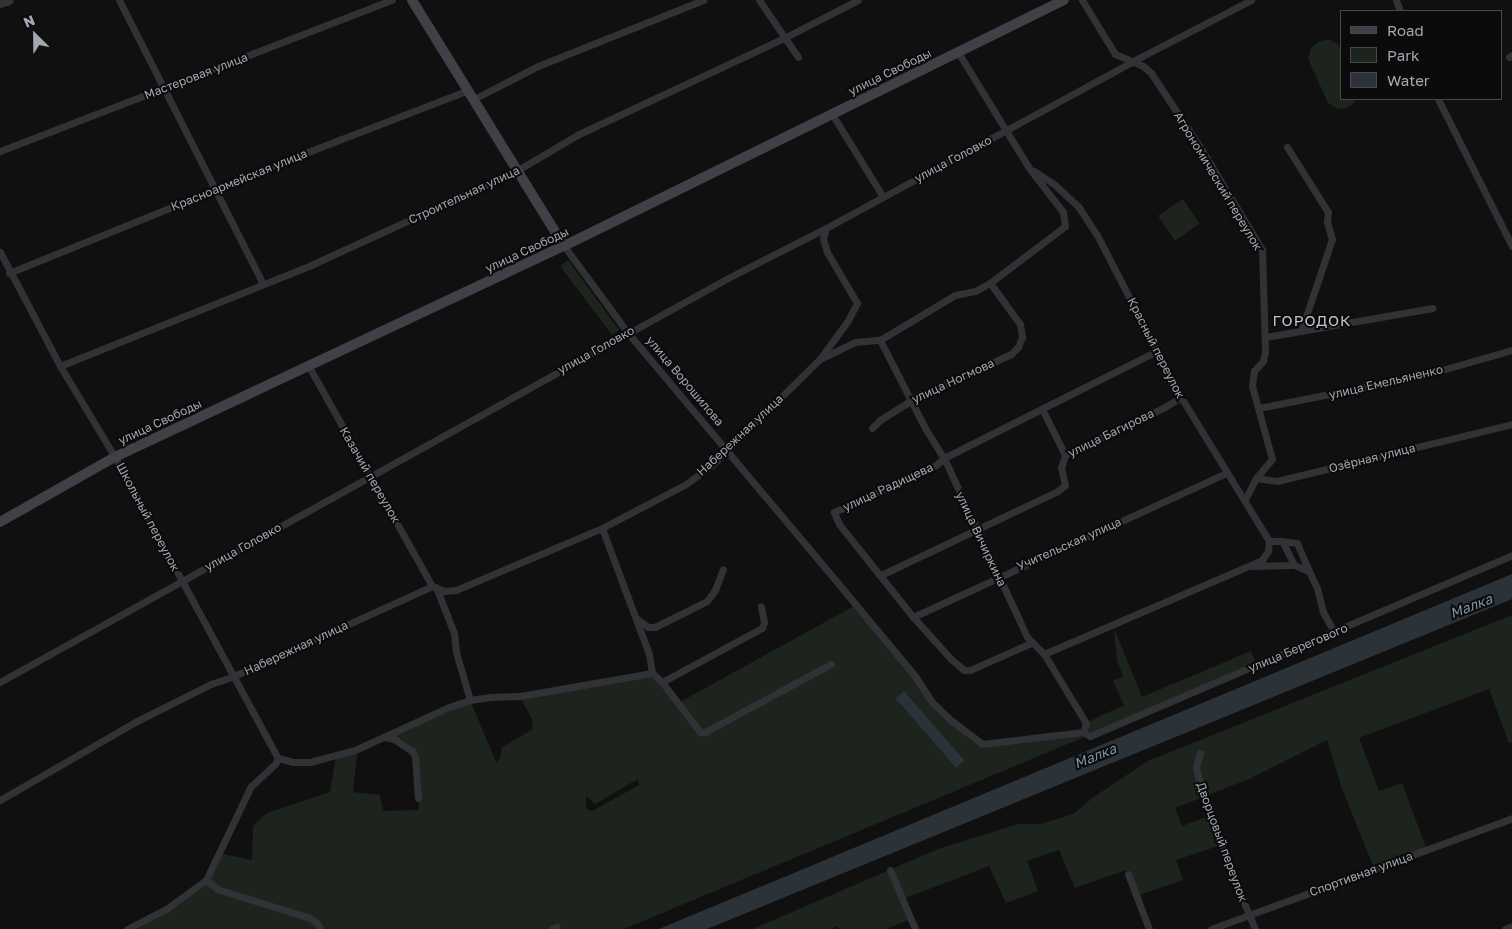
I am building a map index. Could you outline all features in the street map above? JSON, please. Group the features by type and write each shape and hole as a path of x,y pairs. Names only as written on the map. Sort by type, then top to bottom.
{"main road":[{"name":"улица Ворошилова","path":"412,0 472,95 516,172 564,246"},
{"name":"улица Свободы","path":"0,522 115,457 564,246 1064,0"}],"street":[{"path":"0,3 9,0"},
{"path":"119,0 262,284"},
{"name":"Мастеровая улица","path":"0,151 392,0"},
{"name":"Красноармейская улица","path":"0,274 215,189 472,95 538,66 704,0"},
{"path":"759,0 798,57"},
{"name":"Строительная улица","path":"60,366 312,265 516,172 579,134 784,38 858,0"},
{"name":"Агрономический переулок","path":"1082,0 1116,54 1123,59 1133,61 1151,73 1262,250 1266,337 1263,361 1254,372 1252,386 1272,459 1256,478"},
{"name":"улица Головко","path":"0,682 369,475 726,279 826,228 1246,1"},
{"name":"Красный переулок","path":"958,52 1029,168 1064,212 1065,226"},
{"path":"1439,100 1512,246"},
{"path":"832,114 883,197"},
{"path":"1287,147 1328,212 1327,222 1332,240 1301,331"},
{"name":"Красный переулок","path":"1029,168 1054,184 1078,206 1097,235 1181,397 1269,541"},
{"name":"Набережная улица","path":"819,360 855,342 880,340 936,309 955,295 975,291 990,283 1065,226"},
{"name":"Набережная улица","path":"0,800 135,722 211,684 234,676 433,586 444,591 456,590 602,528 686,484 727,451 819,360 847,322 857,304 853,293 827,252 823,239 826,228"},
{"name":"улица Ворошилова","path":"564,246 628,333 908,669 932,702 952,721 982,744 1083,732"},
{"name":"Школьный переулок","path":"0,252 60,366 115,457 278,758"},
{"name":"улица Ногмова","path":"872,428 880,420 906,404 912,398 958,380 1012,354 1021,344 1021,328 990,283"},
{"path":"1266,337 1433,308"},
{"name":"улица Вичиркина","path":"880,340 926,428 944,458 1031,643 1044,654 1086,723 1083,732"},
{"name":"улица Емельяненко","path":"1259,408 1421,376 1512,350"},
{"name":"улица Радищева","path":"1031,643 970,670 964,670 956,664 913,617 839,524 834,512 936,465 944,458 1157,352"},
{"name":"Казачий переулок","path":"308,365 433,586 454,633 456,652 470,700"},
{"name":"улица Багирова","path":"881,575 1063,488 1065,481 1061,468 1064,455 1163,408 1181,397"},
{"path":"1042,409 1064,455"},
{"name":"Озёрная улица","path":"1256,478 1277,481 1512,424"},
{"name":"Учительская улица","path":"913,617 998,576 1226,473"},
{"path":"1245,500 1256,478"},
{"path":"602,528 649,654 652,673 662,682 700,732 705,732 831,664"},
{"path":"1044,654 1262,560 1268,552 1269,541 1297,543 1317,588 1323,612 1334,632"},
{"path":"1282,541 1294,565"},
{"name":"улица Берегового","path":"1083,732 1090,736 1512,555"},
{"path":"1248,566 1294,565 1309,571"},
{"path":"635,618 648,627 655,627 707,601 715,590 723,568"},
{"path":"662,682 762,628 764,622 761,606"},
{"path":"128,929 166,909 206,880 251,786 275,764 278,758 293,762 310,762 356,750 449,707 470,700 520,696 652,673"},
{"path":"384,737 394,739 412,751 415,757 418,798"},
{"name":"Дворцовый переулок","path":"1200,753 1196,767 1201,788 1228,864 1255,929"},
{"name":"Спортивная улица","path":"1210,929 1512,818"},
{"path":"890,870 915,929"},
{"path":"1128,874 1150,929"},
{"path":"206,880 217,889 310,918 318,923 320,929"},
{"path":"1505,929 1512,926"}],"green space":[{"path":"1329,39 1338,44 1340,48 1340,100 1355,100 1353,104 1345,108 1338,109 1328,103 1308,59 1311,48 1318,42"},
{"path":"1183,199 1200,224 1175,241 1158,216"},
{"path":"568,260 619,330 612,335 560,266"},
{"path":"856,605 932,702 982,744 1083,732 1086,723 1124,705 1113,681 1123,676 1117,661 1114,628 1142,697 1251,651 1257,665 624,929 127,929 166,909 206,880 218,853 252,860 253,826 267,813 330,792 336,756 355,750 357,756 353,792 380,795 383,811 419,810 413,751 384,737 470,700 496,762 500,759 502,747 532,730 533,722 520,696 652,673 678,703","holes":["638,779 639,785 592,811 586,809 586,796 595,804"]},
{"path":"1512,615 1512,742 1509,743 1489,689 1359,738 1379,791 1402,783 1427,850 1374,868 1341,786 1327,740 1249,779 1175,808 1182,826 1211,815 1221,845 1176,860 1183,880 1137,896 1126,870 1075,888 1059,850 1027,861 1038,891 1006,903 989,866 903,899 911,919 886,929 839,929 838,926 831,929 753,929 938,849 1018,824 1041,824 1073,814 1095,796 1148,761"}],"water":[{"name":"Малка","path":"1512,574 1512,599 707,929 659,929"},
{"path":"904,691 964,760 956,768 896,698"}],"district":[{"name":"ГОРОДОК","path":"1312,321"}]}
